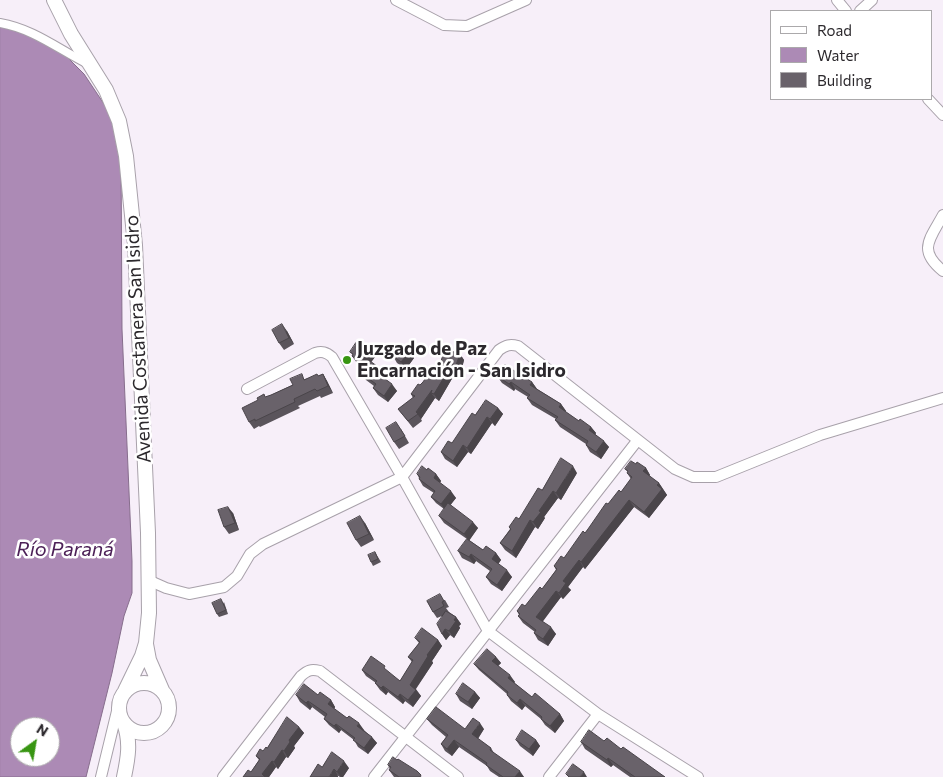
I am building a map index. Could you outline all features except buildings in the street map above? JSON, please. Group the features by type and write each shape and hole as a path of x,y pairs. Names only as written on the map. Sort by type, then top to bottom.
{"main road":[{"name":"Avenida Costanera San Isidro","path":"54,0 68,29 106,90 119,121 126,156 135,246 148,533 149,613 146,643 142,656 120,698 118,707"},
{"path":"128,761 140,745 167,717 169,710 169,703 149,660 146,643"},
{"path":"125,691 131,686 147,682 162,690"},
{"path":"118,707 128,734 129,744 128,761 124,777"},
{"path":"124,723 140,733 146,733 158,728"}],"street":[{"path":"396,0 444,25 456,26 467,26 523,0"},
{"path":"837,0 845,10"},
{"path":"861,10 872,0"},
{"path":"0,23 25,29 91,66"},
{"path":"929,100 943,115"},
{"path":"943,216 929,242 927,252 933,263 943,271"},
{"path":"148,580 166,588 189,594 224,587 237,576 250,554 263,544 402,477 500,350 512,344 518,346 675,470 693,477 716,477 820,435 943,398"},
{"path":"248,390 315,353 322,351 327,353 332,358 402,477 488,631 598,714 698,777"},
{"path":"374,777 638,441"},
{"path":"223,777 301,676 308,670 313,669 320,671 458,777"},
{"name":"Avenida Costanera San Isidro","path":"101,777 118,707"},
{"path":"549,777 598,714"}],"water":[{"name":"Río Paraná","path":"0,26 31,36 62,52 84,74 106,107 114,127 121,156 122,329 132,593 124,616 86,777 0,777"}],"place":[{"name":"Juzgado de Paz Encarnación - San Isidro","path":"347,360"}]}
